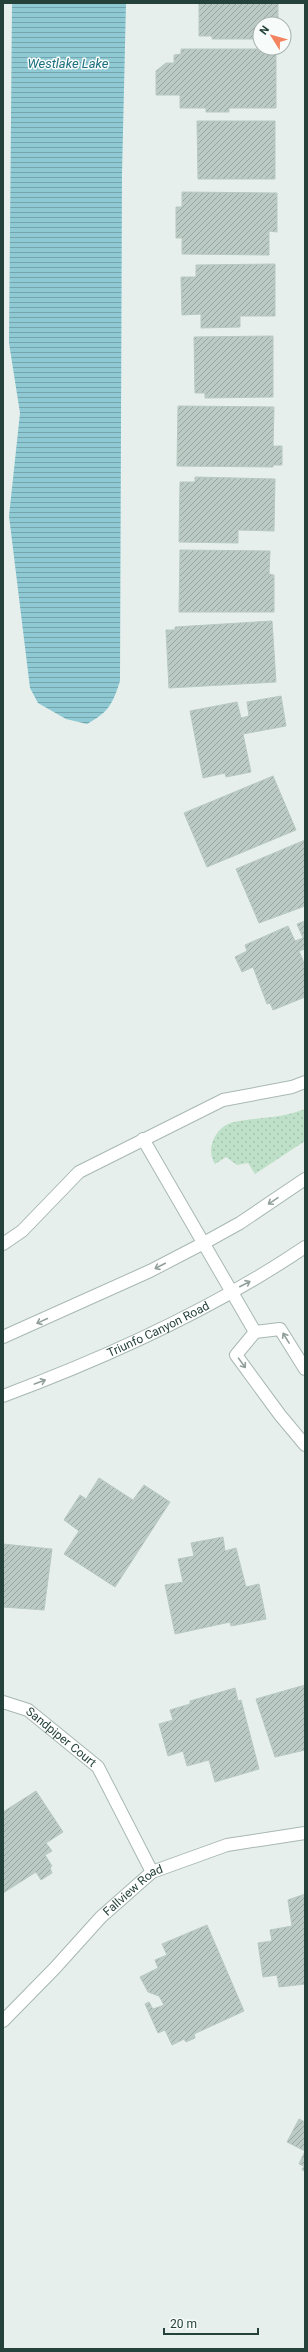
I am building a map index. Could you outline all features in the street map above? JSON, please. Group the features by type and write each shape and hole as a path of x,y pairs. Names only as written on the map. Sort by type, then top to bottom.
{"street":[{"path":"3,1244 22,1231 79,1172 222,1100 292,1087 305,1082"},
{"path":"142,1139 202,1244 255,1332"},
{"path":"3,1337 135,1278 202,1244 240,1223 305,1179"},
{"name":"Triunfo Canyon Road","path":"3,1396 55,1376 174,1322 269,1272 305,1247"},
{"path":"305,1369 280,1329 255,1332 236,1355 280,1415 305,1445"},
{"name":"Sandpiper Court","path":"3,1702 28,1710 98,1767 152,1872"},
{"name":"Fallview Road","path":"3,2021 55,1968 101,1917 152,1872 227,1845 305,1833"}],"green space":[{"path":"305,1109 305,1141 255,1174 248,1163 237,1165 226,1157 215,1164 211,1154 212,1144 216,1135 223,1127 235,1122 289,1114"}],"water":[{"name":"Westlake Lake","path":"12,3 126,3 122,174 120,681 109,706 94,720 87,724 66,719 38,703 30,688 9,516 20,413 9,343"}],"building":[{"path":"199,3 278,3 278,16 252,16 252,39 212,39 212,36 199,36"},
{"path":"181,49 252,49 252,56 276,56 276,108 229,108 229,112 206,112 206,108 180,108 180,95 156,95 156,71 166,63 174,63 174,55 181,54"},
{"path":"197,121 275,121 275,179 198,179"},
{"path":"182,192 277,193 277,232 269,231 269,255 182,254 182,238 176,238 176,207 182,207"},
{"path":"275,264 275,316 240,316 240,327 201,328 201,314 182,315 181,277 196,277 196,265"},
{"path":"273,336 273,397 205,398 205,393 195,393 194,337"},
{"path":"178,406 274,407 273,446 282,446 282,465 273,465 273,467 177,466"},
{"path":"195,477 275,479 274,531 238,530 238,543 179,542 180,482 195,482"},
{"path":"180,550 270,551 269,574 274,575 274,612 179,612"},
{"path":"272,621 276,682 169,688 166,630 175,630 175,627"},
{"path":"281,696 286,726 243,734 251,772 226,777 225,773 203,778 190,711 237,702 241,718 249,716 247,702"},
{"path":"273,776 296,830 207,867 184,813"},
{"path":"305,840 305,906 259,923 236,869"},
{"path":"305,921 305,949 299,951 305,965 305,997 273,1010 270,1003 267,1004 253,967 242,972 235,957 247,951 245,945 288,926 295,941 303,938 297,924"},
{"path":"99,1478 133,1500 144,1485 170,1502 115,1587 64,1554 79,1531 64,1520 80,1495 86,1499"},
{"path":"223,1537 225,1551 236,1548 246,1587 259,1584 266,1619 231,1626 230,1622 175,1634 165,1585 183,1582 178,1559 194,1556 191,1543"},
{"path":"3,1544 52,1549 44,1610 3,1607"},
{"path":"305,1685 305,1750 275,1757 256,1699"},
{"path":"235,1688 238,1701 241,1700 259,1769 215,1782 209,1760 187,1766 183,1751 168,1756 159,1724 173,1720 170,1710 190,1704 190,1701"},
{"path":"36,1791 63,1832 46,1843 52,1851 45,1855 52,1866 50,1868 52,1873 41,1880 36,1872 3,1893 3,1812"},
{"path":"305,1894 305,1984 279,1987 277,1975 263,1977 258,1943 272,1941 270,1930 292,1926 288,1900"},
{"path":"207,1925 244,2011 194,2034 195,2038 186,2042 184,2039 172,2045 165,2030 158,2033 145,2004 149,2002 153,2009 164,2005 159,1996 148,1992 140,1977 158,1968 155,1960 167,1955 162,1944"},
{"path":"299,2119 305,2122 305,2151 287,2142"},
{"path":"305,2151 305,2171 302,2170 304,2166 299,2164"}]}
